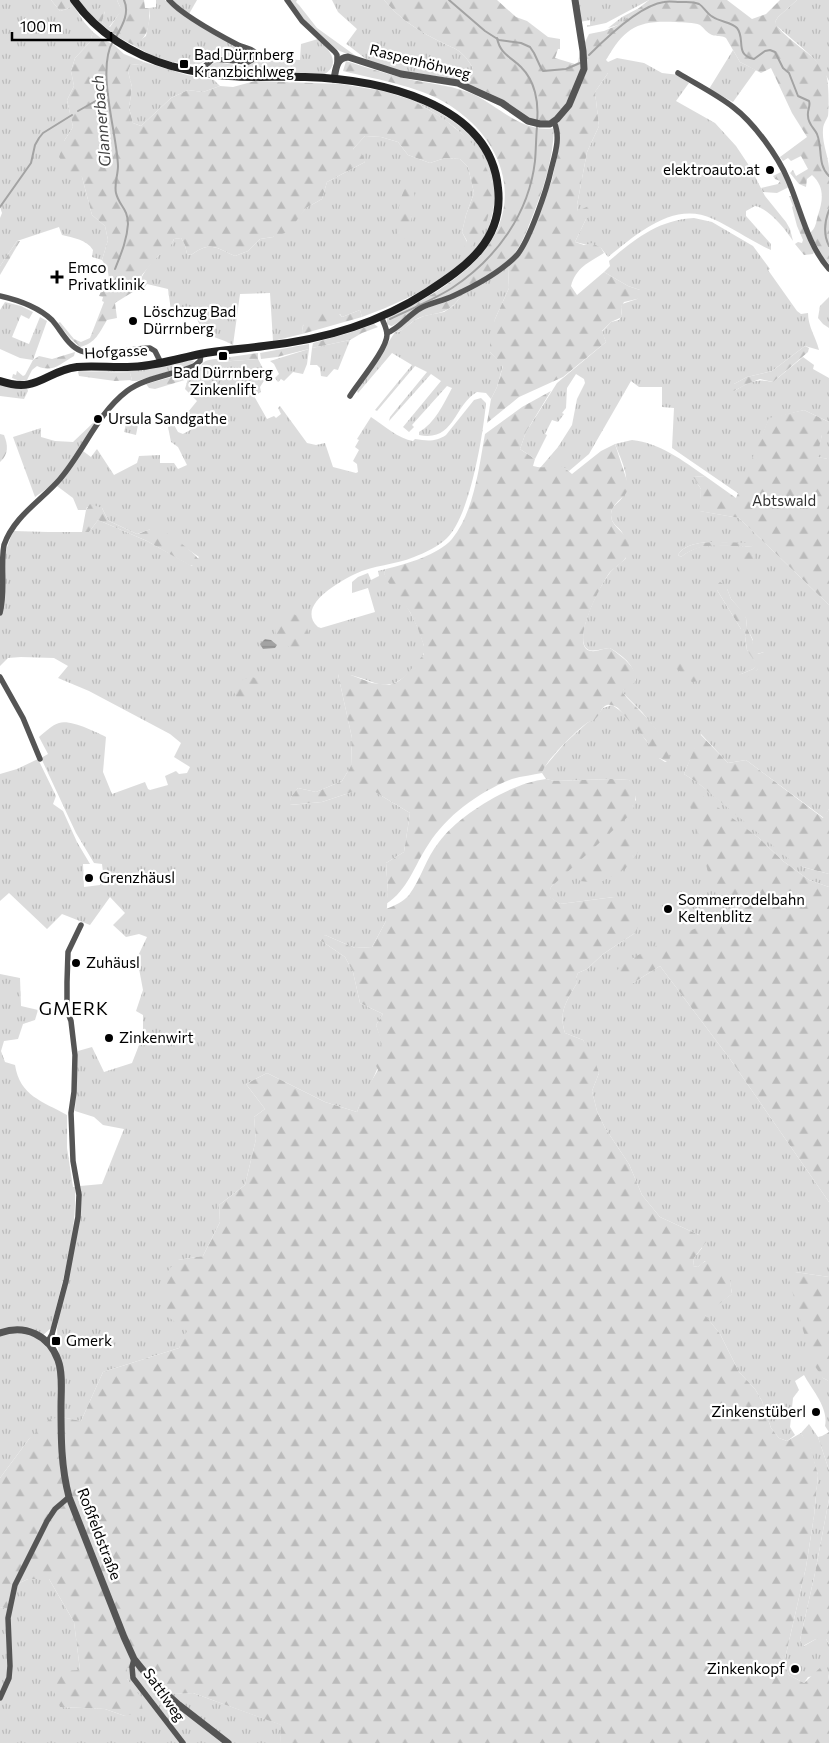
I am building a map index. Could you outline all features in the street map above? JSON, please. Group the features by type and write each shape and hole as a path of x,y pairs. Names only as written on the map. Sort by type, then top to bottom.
{"main road":[{"name":"Hofgasse","path":"0,381 27,385 37,383 73,368 133,367 161,363 201,354 304,340 351,327 381,316 423,295 450,278 478,253 492,231 497,217 499,204 497,179 490,158 479,139 459,119 431,103 390,89 334,79 228,76 202,73 168,65 115,40 95,24 74,0"}],"street":[{"path":"169,0 184,13 238,45 251,49 256,53 256,58 248,62 213,59 202,73"},
{"path":"286,0 302,21 337,55 338,63 334,79"},
{"path":"387,333 395,329 408,316 419,309 450,298 490,275 520,252 550,177 557,138 554,122 569,105 584,68 575,0"},
{"path":"333,50 348,57"},
{"name":"Raspenhöhweg","path":"338,63 341,58 348,57 400,74 458,83 502,103 537,124 550,124 554,122"},
{"path":"678,73 735,108 753,126 785,172 811,240 819,256 829,269"},
{"path":"0,296 15,300 44,314 80,350 89,353 110,353 150,348 155,351 161,363"},
{"path":"350,396 385,343 387,333 381,316"},
{"path":"0,612 3,590 2,557 4,544 16,523 62,477 104,415 127,391 144,382 194,366 200,361 201,354"},
{"path":"0,677 23,718 40,759"},
{"path":"47,1343 52,1334 66,1281 78,1217 79,1195 73,1161 71,1113 74,1092 75,1055 71,1021 67,1010 67,982 68,952 81,925"},
{"name":"Roßfeldstraße","path":"0,1333 12,1329 31,1331 41,1336 59,1362 62,1459 69,1497 134,1659 162,1691 228,1743"},
{"path":"0,1698 10,1672 8,1618 15,1585 47,1522 55,1509 69,1497"},
{"name":"Sattlweg","path":"134,1659 132,1667 133,1678 183,1743"}],"green space":[{"path":"0,0 51,0 60,11 73,5 93,32 90,42 75,58 71,71 74,86 67,100 73,127 64,141 82,177 92,215 105,226 108,240 102,260 92,257 93,250 87,243 62,235 59,227 17,241 0,266 0,218 2,213 0,207"},
{"path":"51,0 70,0 73,5 60,11"},
{"path":"78,0 117,0 123,9 109,27 102,22 105,11 93,17"},
{"path":"117,0 144,0 145,8 149,8 149,25 145,35 133,45 116,36 93,17 99,8 103,8 105,11 102,22 110,27 122,9"},
{"path":"156,0 165,0 171,6 251,52 251,58 246,60 212,55 198,65 172,62 151,55 133,45 146,36 150,16 149,8 156,7"},
{"path":"170,0 197,0 189,14"},
{"path":"288,0 297,0 296,2 317,28 356,56 336,49 326,42"},
{"path":"332,0 384,0 395,12 413,26 460,52 473,68 472,71 438,72 436,76 395,70 371,62 346,44 357,29 338,12"},
{"path":"384,0 497,0 516,17 527,21 548,37 560,39 560,49 558,49 555,58 575,64 578,62 580,52 589,34 604,31 618,25 649,0 727,0 752,19 766,14 780,0 797,0 775,22 785,35 821,66 827,78 828,116 823,135 829,168 829,264 810,233 814,229 821,204 822,194 819,184 812,175 807,179 806,187 799,184 790,173 793,170 796,176 808,169 801,156 791,161 788,158 783,161 780,157 807,137 792,113 771,68 761,73 740,62 726,38 712,35 698,24 652,22 642,24 626,33 613,49 606,60 608,62 608,73 595,92 599,126 587,152 577,205 578,211 595,203 598,210 586,219 575,242 584,245 592,243 601,248 604,253 589,262 576,274 571,286 577,295 604,272 628,286 640,290 640,296 637,299 624,302 621,307 622,317 611,322 602,331 606,342 563,377 519,397 487,423 491,399 497,387 503,366 490,352 490,336 495,319 509,288 508,266 527,242 552,180 559,147 557,122 568,99 555,117 541,122 530,119 501,99 477,88 453,79 436,76 437,72 443,70 469,72 473,68 460,52 413,26 395,12"},
{"path":"577,0 649,0 606,23 587,27 587,25 590,25 590,20 580,22"},
{"path":"797,0 829,0 829,81 812,57 776,25 775,22 778,17"},
{"path":"641,7 618,25 608,28 622,17"},
{"path":"93,32 114,45 124,54 144,62 140,65 131,64 128,71 132,87 129,108 133,123 141,126 171,98 188,90 203,92 220,86 233,87 255,81 341,84 383,91 412,100 444,119 477,149 492,183 492,202 485,227 468,251 464,250 467,241 462,232 474,193 468,167 460,159 445,158 430,163 408,155 398,142 381,137 365,136 353,149 361,152 365,162 327,182 322,199 306,208 288,232 260,239 248,251 235,256 213,247 203,248 191,255 187,254 181,238 174,239 169,249 158,256 142,275 136,290 115,303 117,318 107,320 90,343 80,347 58,323 60,322 74,339 81,342 90,338 104,302 102,301 103,297 99,296 103,287 107,288 109,280 102,260 108,240 105,226 92,215 82,177 70,172 59,157 64,141 73,127 67,100 74,86 71,71 75,58 90,42"},
{"path":"318,39 329,51 333,60 330,70 325,74 232,73 211,71 209,69 210,65 216,62 242,66 268,58 300,60 301,44"},
{"path":"733,50 740,62 756,70 733,102 709,89"},
{"path":"617,58 644,63 662,73 679,75 689,83 676,101 715,123 736,146 750,167 765,196 786,222 793,241 771,215 755,206 746,211 746,216 771,244 771,250 713,219 698,214 684,214 657,222 608,257 601,248 575,242 586,219 578,211 577,205 587,152 599,126 595,92 608,73 608,62"},
{"path":"346,61 412,80 460,89 475,95 523,123 543,129 554,128 552,152 543,186 526,233 514,254 497,269 477,282 422,305 391,326 387,324 387,317 411,306 457,277 477,259 492,240 501,220 505,200 503,180 498,160 487,141 473,124 455,109 443,101 416,90 343,71"},
{"path":"144,62 187,75 214,80 220,86 203,92 188,90 171,98 141,126 133,123 129,108 132,87 128,71 131,64 140,65"},
{"path":"412,100 445,116 460,126 472,138 483,152 490,167 494,185 493,210 484,236 478,246 466,258 439,280 409,297 362,317 360,310 342,317 340,314 303,325 302,334 273,341 270,293 240,294 233,345 206,333 196,316 171,311 168,289 147,284 141,292 136,290 142,276 174,239 181,238 187,254 191,255 203,248 213,247 235,256 248,251 260,239 273,237 297,218 306,208 322,199 327,182 365,162 353,149 365,136 381,137 398,142 408,155 430,163 445,158 460,159 468,167 474,193 462,232 467,242 464,250 492,183 470,142 451,124"},
{"path":"781,172 789,187 777,193 763,192 761,188 778,184 780,181 773,176"},
{"path":"407,185 411,185 415,196 405,239 398,237 397,218 400,202"},
{"path":"789,196 791,196 814,252 813,254 804,255 795,244 798,242 802,243 803,240"},
{"path":"694,218 712,222 753,246 797,311 801,314 808,313 809,323 819,350 805,346 772,371 747,377 734,384 734,391 753,382 762,380 773,382 803,357 814,365 813,369 829,378 829,422 804,410 769,419 739,494 672,448 674,408 662,407 662,387 639,387 631,381 589,454 569,471 552,466 540,468 558,447 572,425 577,399 585,383 584,379 576,374 567,388 566,408 562,413 564,414 558,422 552,420 535,459 520,449 526,432 557,383 606,342 602,332 611,322 619,320 622,315 622,304 637,299 640,290 628,286 604,272 610,266 609,261 628,245 648,232 669,222"},
{"path":"17,241 20,241 0,275 0,266"},
{"path":"508,266 509,288 495,319 490,352 503,365 497,387 491,399 486,393 477,392 469,398 447,428 431,436 419,435 419,432 430,424 442,407 452,388 447,386 412,425 414,427 409,432 403,427 441,381 431,374 389,421 390,417 427,372 415,366 377,411 375,410 412,365 392,353 358,393 357,391 395,332 399,332 424,316 444,312 453,306 465,292"},
{"path":"465,292 446,311 418,318 403,329 395,332 418,312"},
{"path":"829,297 829,328 818,318 820,306"},
{"path":"5,302 21,306 33,312 29,319 21,315 12,337 29,344 40,317 47,321 33,360 20,358 0,349 0,310"},
{"path":"321,306 333,309 342,317 360,310 362,317 302,334 303,325 309,314"},
{"path":"374,324 378,327 350,340 312,348 313,343"},
{"path":"350,340 338,370 334,369 327,377 321,376 320,368 317,365 310,365 312,348"},
{"path":"309,344 309,349 261,359 260,353"},
{"path":"805,346 809,348 808,352 773,382 760,379 734,391 715,391 713,388 734,384 747,377 772,371"},
{"path":"309,349 307,364 303,374 293,372 284,381 281,379 278,382 275,378 279,374 274,364 270,361"},
{"path":"75,352 74,356 56,367 48,369 37,366 32,370 27,380 20,381 12,378 13,374 16,375 17,371 23,376 25,375 33,360 39,356 52,359"},
{"path":"258,353 258,359 218,362 216,359"},
{"path":"216,359 219,362 258,359 267,376 260,387 261,392 254,396 267,419 274,416 276,418 281,414 278,408 280,406 307,443 316,445 325,443 333,467 356,473 358,472 357,464 353,461 359,450 355,447 359,440 357,439 371,417 402,438 413,441 415,439 431,440 439,439 446,435 474,400 481,398 486,403 482,434 469,494 455,527 447,538 427,551 407,560 362,571 348,578 322,596 315,603 312,611 312,619 321,628 375,612 368,588 352,593 352,582 368,573 371,580 379,576 378,571 386,569 384,573 413,617 425,650 412,670 402,679 392,684 384,685 359,677 338,674 352,738 351,766 342,781 316,792 298,788 291,797 290,805 322,802 352,792 375,792 410,813 404,852 386,863 388,892 386,921 372,947 355,948 325,935 320,940 345,957 353,972 360,1003 383,1014 376,1025 382,1043 381,1054 376,1071 357,1112 325,1102 267,1073 246,1084 265,1109 254,1117 256,1139 245,1185 219,1205 220,1222 203,1256 178,1260 188,1331 179,1348 103,1372 81,1421 61,1417 29,1439 0,1478 0,974 20,978 21,1006 38,1010 35,1020 23,1024 18,1039 4,1041 1,1051 5,1062 15,1065 22,1084 27,1091 67,1115 67,1148 73,1187 75,1187 74,1223 68,1258 51,1328 41,1337 59,1360 57,1329 80,1186 102,1184 124,1129 103,1125 94,1117 75,1111 78,1051 92,1047 104,1072 132,1063 143,1035 143,1015 136,1011 143,990 137,958 147,937 139,934 126,937 113,925 125,913 110,897 90,925 62,914 47,929 9,893 0,901 0,774 17,769 38,759 56,796 53,804 63,811 77,842 90,864 83,864 84,887 100,885 103,872 102,864 94,863 76,833 41,758 48,754 39,737 54,725 64,722 83,727 106,737 103,772 112,794 145,782 150,790 168,785 165,776 176,771 179,774 187,773 190,767 174,757 181,743 170,734 89,691 58,678 68,666 54,658 8,658 0,666 0,616 3,611 5,553 13,531 89,532 98,520 147,541 192,566 199,557 158,529 151,529 137,534 109,521 102,508 87,507 86,510 78,510 73,498 57,486 83,451 91,457 97,449 114,475 137,463 139,456 160,455 160,463 174,463 178,469 187,465 178,447 171,442 168,427 174,425 178,432 183,434 192,429 184,417 197,401 185,389 190,372 200,369 206,361"},
{"path":"194,361 193,364 137,381 130,381 132,380 130,373 88,371 131,371"},
{"path":"79,371 130,373 132,380 115,381 79,376"},
{"path":"190,372 188,379 155,389 149,388 146,384"},
{"path":"0,385 27,388 28,391 24,399 0,396"},
{"path":"551,391 526,432 520,449 535,459 533,466 545,467 556,464 572,474 601,451 615,444 629,487 614,506 611,514 614,524 628,540 629,550 626,558 608,575 593,602 584,628 583,639 585,647 591,651 610,648 633,669 636,680 632,685 623,690 623,693 640,710 660,735 667,747 670,760 668,762 659,758 649,759 645,754 649,746 646,740 618,708 613,705 605,706 596,718 582,727 562,746 549,761 542,773 512,779 500,784 454,814 428,845 400,892 386,904 388,892 386,863 404,852 410,813 375,792 352,792 322,802 289,805 291,797 298,788 316,792 342,781 351,766 352,738 338,674 348,674 372,683 389,685 399,681 407,674 424,654 424,646 418,629 410,612 386,579 384,573 386,569 412,562 439,550 452,539 466,516 471,503 485,434 522,407"},
{"name":"Abtswald","path":"804,410 829,422 829,435 822,435 817,457 829,459 829,605 739,518 699,511 701,489 693,477 705,476 736,498 769,418"},
{"path":"128,416 139,420 136,435 124,432"},
{"path":"98,419 56,482 35,497 13,437 41,428 41,437 55,441 73,442"},
{"path":"0,434 4,435 7,449 5,456 0,462"},
{"path":"822,435 829,435 829,459 816,457"},
{"path":"632,440 661,448 705,476 693,477 701,489 700,511 739,518 829,605 829,809 824,818 746,760 728,763 701,734 684,774 698,783 803,867 829,874 829,887 809,880 783,861 759,838 733,820 733,903 737,910 656,947 620,967 633,983 660,966 730,1059 829,1202 829,1277 795,1272 823,1378 829,1381 829,1432 825,1426 825,1413 819,1399 804,1375 795,1381 799,1390 793,1398 790,1427 795,1435 787,1441 779,1438 771,1428 762,1401 755,1389 739,1372 720,1334 704,1314 732,1294 730,1282 705,1261 698,1267 693,1266 694,1258 702,1248 699,1235 660,1217 642,1195 629,1164 605,1128 597,1111 592,1091 599,1073 583,1040 565,1033 563,1026 563,1012 577,983 578,973 587,969 603,954 635,933 614,897 560,904 548,896 551,887 636,800 633,786 629,780 555,781 546,779 542,773 543,769 565,743 594,719 603,708 612,705 632,722 659,758 665,762 670,760 657,731 623,693 623,690 636,680 633,669 623,657 610,648 589,650 584,643 585,623 594,600 611,572 626,558 624,536 611,518 612,509 623,496 626,483 625,470 615,444","holes":["720,542 753,546 707,546 690,551 681,557 678,555 691,545","727,589 731,599 746,618 747,628 753,640 751,649 757,654 764,652 757,670 739,675 758,665 747,650 746,635 743,628 741,629 717,590"]},
{"path":"90,504 102,508 109,521 137,534 152,528 161,530 186,547 199,560 195,566 189,565 147,541 98,520 89,532 82,532 86,510"},
{"path":"720,542 751,543 753,546 707,546 689,551 681,557 678,555 691,545"},
{"path":"749,552 755,555 753,562 743,574 740,574 737,568 738,565 741,559"},
{"path":"720,582 726,586 731,599 744,613 747,628 753,641 752,649 758,654 764,652 767,656 757,670 742,681 739,679 739,675 753,669 757,665 747,650 746,635 743,629 741,629 717,590 716,586"},
{"path":"289,614 302,618 308,632 303,646 296,650 289,647 279,638 275,628 281,618"},
{"path":"681,658 689,659 701,670 702,674 699,681 692,682 676,668 676,662"},
{"path":"252,677 261,680 262,687 251,698 240,702 236,697 234,689 242,680"},
{"path":"700,734 728,763 746,760 823,818 829,809 829,874 803,867 789,859 698,783 684,774"},
{"path":"546,779 555,781 629,780 634,787 635,800 632,813 551,887 549,896 560,904 614,897 628,900 638,920 638,927 635,933 603,954 587,969 578,973 577,983 563,1012 563,1026 565,1033 583,1040 593,1056 599,1073 592,1091 597,1111 605,1128 629,1164 642,1195 660,1217 699,1235 706,1242 694,1258 693,1266 698,1267 706,1261 713,1260 721,1262 727,1269 732,1294 705,1315 720,1334 739,1372 755,1389 762,1401 771,1428 779,1438 787,1441 801,1433 804,1438 808,1438 818,1475 814,1516 806,1567 784,1663 789,1675 804,1683 821,1667 827,1667 829,1680 829,1743 280,1743 281,1725 193,1693 174,1694 162,1691 141,1668 127,1668 127,1679 140,1696 143,1711 125,1716 105,1709 60,1707 53,1689 57,1671 80,1670 74,1622 49,1579 28,1579 15,1585 10,1609 0,1607 0,1478 29,1439 50,1419 61,1417 81,1421 103,1372 179,1348 187,1331 163,1313 168,1271 177,1260 203,1256 220,1222 219,1205 245,1185 256,1139 254,1117 265,1109 246,1084 267,1073 325,1102 357,1112 363,1095 378,1070 371,1055 382,1044 376,1025 383,1014 360,1003 353,972 345,957 320,940 320,937 325,935 355,948 372,947 386,921 386,909 401,902 409,895 434,848 448,831 487,801 502,793"},
{"path":"692,788 759,838 783,861 809,880 829,887 829,1202 730,1059 660,966 633,983 627,981 617,971 636,956 737,910 733,903 710,879 687,795 688,791"},
{"path":"629,832 635,834 642,843 636,856 625,869 599,883 580,881 576,874 622,833"},
{"path":"795,1272 829,1277 829,1381 823,1378 812,1362 788,1276"},
{"path":"809,1424 818,1437 829,1470 829,1499 800,1640 804,1646 816,1639 826,1639 829,1644 829,1680 828,1674 808,1677 804,1683 789,1675 784,1663 806,1567 814,1516 818,1475 807,1438 804,1439 801,1433"},
{"path":"829,1432 829,1470 818,1437"},
{"path":"829,1499 829,1644 826,1639 816,1639 803,1646 800,1640"},
{"path":"28,1579 49,1579 74,1622 80,1670 57,1672 60,1707 105,1709 125,1716 139,1696 127,1679 127,1668 141,1668 174,1694 193,1693 282,1725 280,1743 0,1743 0,1607 9,1609 15,1585"}],"shaded area":[{"path":"265,639 271,640 277,645 275,648 263,649 260,644"}],"waterway":[{"name":"Glannerbach","path":"116,37 126,15 124,0"},
{"path":"449,0 485,31 499,40 521,43 530,47 543,71 566,69 580,63"},
{"path":"589,55 624,23 655,4 664,2 692,2 699,4 711,16 732,24 737,28 741,37 742,50 748,57 754,59 765,51 775,52 783,68 789,73 798,96 809,101 808,119 817,134 823,166 829,176"},
{"path":"497,38 503,52 521,67 533,85 537,100 537,122"},
{"name":"Glannerbach","path":"113,41 108,53 106,68 117,152 118,166 115,186 119,201 128,219 125,241 115,269"},
{"path":"78,111 108,94"},
{"path":"0,207 31,163 35,145 39,138 43,133 72,115"},
{"path":"390,319 452,288 483,263 496,249 518,217 526,199 535,161 537,126"},
{"path":"829,210 825,228 829,246"}],"place":[{"name":"Bad Dürrnberg Kranzbichlweg","path":"184,64"},
{"name":"elektroauto.at","path":"770,170"},
{"name":"Emco Privatklinik","path":"57,277"},
{"name":"Löschzug Bad Dürrnberg","path":"133,321"},
{"name":"Bad Dürrnberg Zinkenlift","path":"223,356"},
{"name":"Ursula Sandgathe","path":"98,419"},
{"name":"Grenzhäusl","path":"89,878"},
{"name":"Sommerrodelbahn Keltenblitz","path":"668,909"},
{"name":"Zuhäusl","path":"76,963"},
{"name":"Zinkenwirt","path":"109,1038"},
{"name":"Gmerk","path":"56,1341"},
{"name":"Zinkenstüberl","path":"816,1412"},
{"name":"Zinkenkopf","path":"795,1669"}],"district":[{"name":"GMERK","path":"74,1009"}]}
